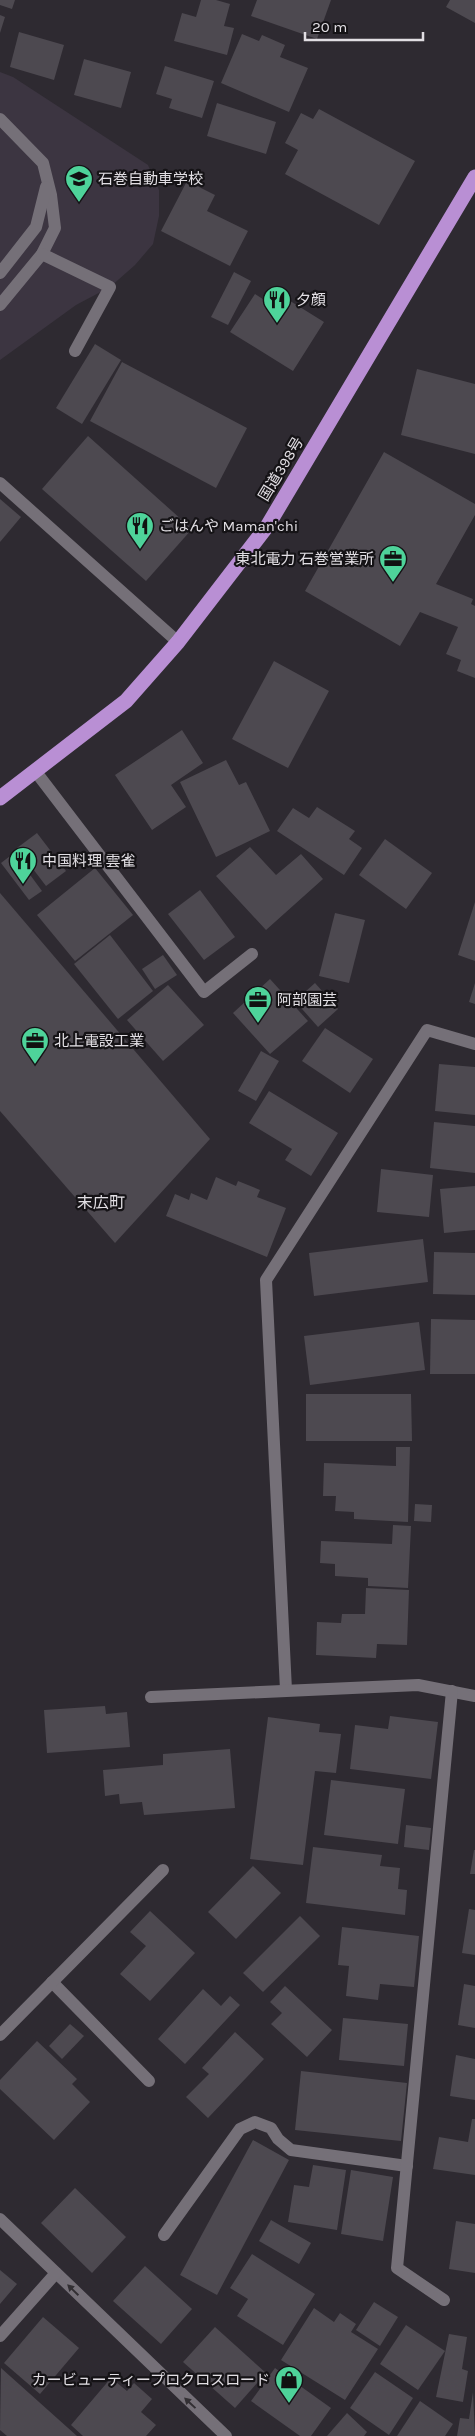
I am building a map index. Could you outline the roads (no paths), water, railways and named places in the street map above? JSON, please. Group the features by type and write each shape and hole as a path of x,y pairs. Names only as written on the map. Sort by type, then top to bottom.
{"highway":[{"name":"国道398号","path":"0,798 126,701 178,642 268,525 475,177"}],"street":[{"path":"0,119 43,163 55,228 42,254 0,305"},
{"path":"0,273 36,227 48,183"},
{"path":"42,254 110,287 75,352"},
{"path":"0,483 178,642"},
{"path":"36,772 204,992 252,954"},
{"path":"286,1690 266,1280 427,1030 475,1044"},
{"path":"151,1697 418,1685 475,1696"},
{"path":"444,2300 397,2268 452,1691"},
{"path":"0,2035 163,1870"},
{"path":"52,1982 149,2081"},
{"path":"164,2235 240,2129 256,2122 271,2128 278,2139 291,2150 407,2166"},
{"path":"0,2219 226,2436"},
{"path":"0,2336 56,2273"}],"place":[{"name":"石巻自動車学校","path":"79,203"},
{"name":"夕顔","path":"277,324"},
{"name":"ごはんや Maman'chi","path":"140,550"},
{"name":"東北電力 石巻営業所","path":"393,583"},
{"name":"中国料理 雲雀","path":"23,885"},
{"name":"阿部園芸","path":"258,1024"},
{"name":"北上電設工業","path":"35,1065"},
{"name":"カービューティープロクロスロード","path":"289,2404"}],"district":[{"name":"末広町","path":"101,1202"}]}
